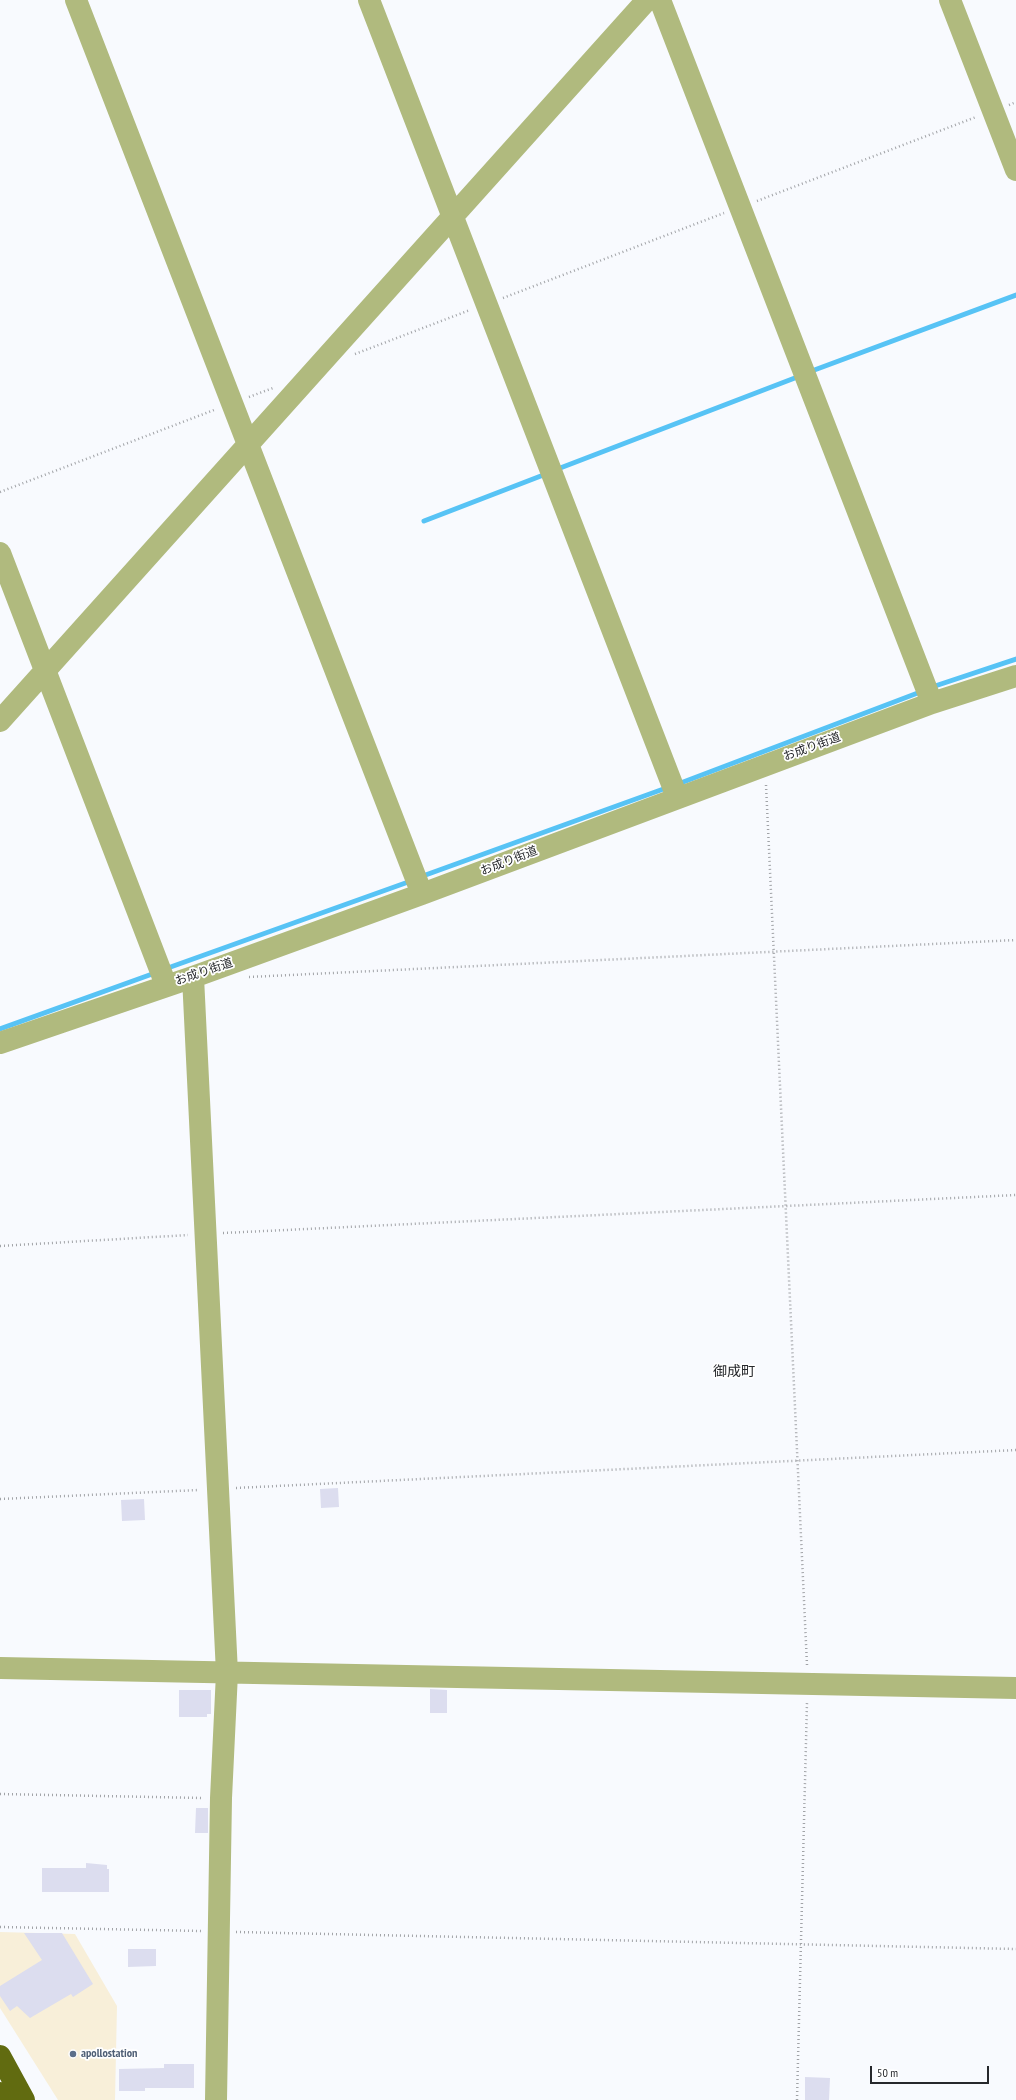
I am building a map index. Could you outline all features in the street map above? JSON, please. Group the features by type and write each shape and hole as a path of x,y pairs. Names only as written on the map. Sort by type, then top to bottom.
{"highway":[{"path":"0,2056 24,2100"},
{"path":"0,2093 4,2100"}],"street":[{"path":"76,0 422,894"},
{"path":"369,0 677,797"},
{"path":"0,720 45,668 453,218 646,0"},
{"path":"660,0 932,703"},
{"path":"950,0 1016,170"},
{"path":"0,553 166,985"},
{"name":"お成り街道","path":"0,1043 193,977 422,894 677,797 932,703 1016,676"},
{"path":"193,977 227,1673 221,1798 216,2100"},
{"path":"0,1668 1016,1688"}],"path":[{"path":"353,355 1016,102"},
{"path":"0,492 280,386"},
{"path":"765,765 807,1684 797,2100"},
{"path":"247,978 1016,940"},
{"path":"0,1246 206,1234 1016,1196"},
{"path":"0,1499 1016,1450"},
{"path":"0,1794 221,1798"},
{"path":"0,1927 1016,1949"}],"shaded area":[{"name":"apollostation","path":"0,1932 75,1934 117,2006 115,2100 58,2100 0,2008"}],"building":[{"path":"338,1488 339,1507 321,1508 320,1489"},
{"path":"144,1499 145,1520 122,1521 121,1500"},
{"path":"430,1689 447,1690 447,1713 430,1713"},
{"path":"179,1690 211,1690 211,1714 207,1714 207,1717 179,1717"},
{"path":"196,1808 208,1808 208,1833 195,1833"},
{"path":"86,1863 107,1865 107,1869 109,1869 109,1892 42,1892 42,1868 86,1868"},
{"path":"24,1933 62,1933 93,1984 73,1997 71,1994 30,2018 17,2006 10,2011 0,1996 0,1986 42,1960"},
{"path":"128,1949 156,1949 156,1966 128,1967"},
{"path":"164,2064 194,2064 194,2088 145,2088 145,2091 119,2091 119,2069 164,2068"},
{"path":"805,2077 830,2078 829,2100 805,2100"}],"waterway":[{"path":"809,372 1016,295"},
{"path":"555,470 800,376"},
{"path":"424,521 546,474"},
{"path":"932,687 1016,659"},
{"path":"678,784 923,691"},
{"path":"420,877 669,787"},
{"path":"165,969 411,881"},
{"path":"0,1029 155,973"}],"place":[{"name":"apollostation","path":"73,2054"}],"district":[{"name":"御成町","path":"734,1372"}]}
